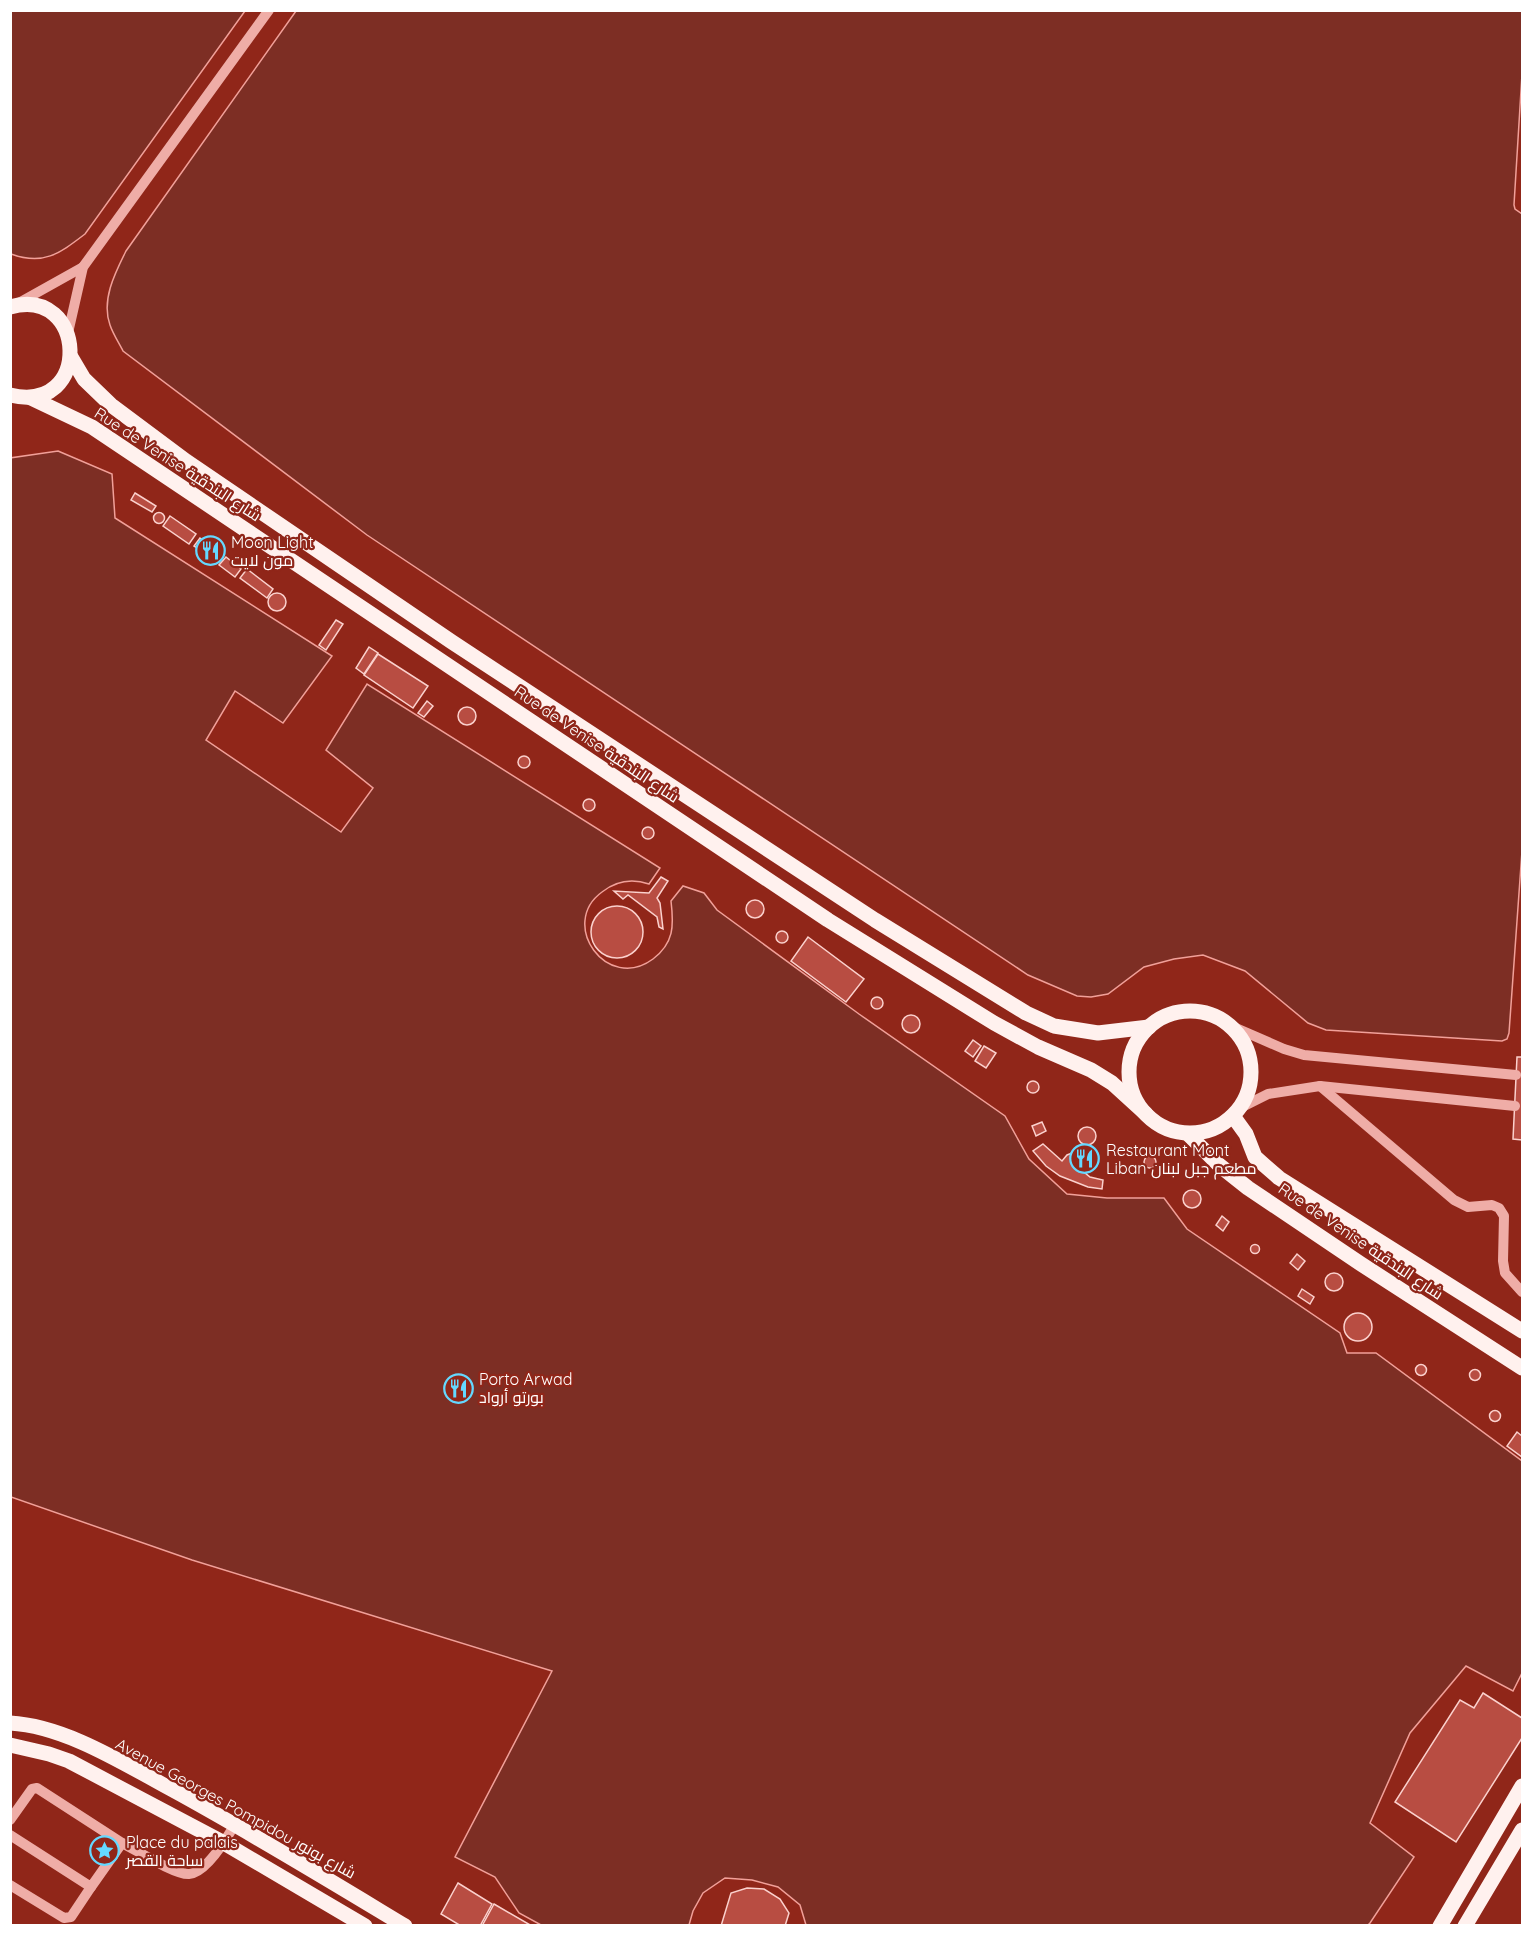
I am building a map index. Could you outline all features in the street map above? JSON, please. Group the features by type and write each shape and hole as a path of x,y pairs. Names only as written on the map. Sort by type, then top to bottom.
{"main road":[{"path":"12,306 27,304 46,310 61,321 68,333 71,345 67,372 58,384 46,393 18,399"},
{"name":"Rue de Venise شارع البندقية","path":"71,357 84,379 111,405 186,460 452,642 875,920 1026,1013 1054,1026 1098,1033 1149,1027"},
{"name":"Rue de Venise شارع البندقية","path":"18,399 68,415 100,433 828,920 994,1023 1038,1047 1091,1070 1112,1083 1146,1114"},
{"path":"1198,1011 1214,1016 1229,1025 1247,1049 1251,1064 1251,1080 1247,1095 1236,1112 1219,1126 1204,1132 1188,1134 1172,1131 1157,1124 1146,1114 1135,1098 1130,1079 1131,1060 1136,1047 1149,1027 1165,1016 1198,1011"},
{"name":"Rue de Venise شارع البندقية","path":"1236,1112 1255,1157 1279,1178 1522,1331"},
{"name":"Rue de Venise شارع البندقية","path":"1188,1134 1219,1165 1248,1188 1522,1368"},
{"name":"Avenue Georges Pompidou شارع بونور","path":"10,1723 55,1732 134,1768 235,1824 405,1926"},
{"path":"49,1754 55,1732"},
{"path":"10,1745 69,1761 224,1843 365,1926"},
{"path":"1440,1926 1522,1786"},
{"path":"1465,1926 1522,1830"}],"street":[{"path":"68,333 83,267 269,10"},
{"path":"12,306 83,267"},
{"path":"1229,1025 1284,1049 1304,1055 1516,1075"},
{"path":"1236,1112 1268,1094 1320,1086 1515,1106"},
{"path":"1320,1086 1454,1200 1468,1207 1492,1205 1499,1208 1504,1216 1505,1273 1522,1292"},
{"path":"10,1820 32,1789 37,1788 122,1843 177,1872 189,1874 200,1870 224,1843 235,1824"},
{"path":"10,1835 92,1887"},
{"path":"10,1885 64,1918 71,1917 122,1843"}],"shaded area":[{"path":"11,10 245,11 85,234 51,256 33,259 11,254"},
{"path":"296,11 1522,11 1522,74 1514,205 1515,209 1522,214 1522,851 1507,1039 1502,1041 1326,1030 1308,1023 1245,971 1203,955 1174,959 1144,967 1108,994 1091,997 1077,996 1028,975 367,535 123,351 110,325 107,306 110,287 126,251"},
{"path":"58,451 112,474 115,518 332,656 283,723 235,691 206,740 341,832 373,788 326,750 367,684 660,868 649,884 636,881 618,883 602,892 590,905 585,921 587,936 594,950 605,961 619,967 636,967 653,959 669,940 672,926 671,901 683,886 704,893 717,910 859,1014 1005,1116 1029,1159 1067,1194 1107,1198 1164,1198 1187,1229 1340,1333 1347,1353 1376,1353 1522,1461 1522,1673 1513,1691 1466,1666 1410,1733 1370,1823 1414,1857 1367,1926 806,1925 800,1905 778,1887 752,1880 725,1878 703,1893 693,1911 689,1925 541,1925 519,1913 495,1877 455,1857 552,1671 192,1560 11,1497 10,458"}],"building":[{"path":"135,493 156,506 152,512 131,500"},
{"path":"159,512 165,518 159,524 153,518"},
{"path":"170,516 196,534 189,544 163,526"},
{"path":"200,538 224,554 219,562 194,546"},
{"path":"226,557 241,569 235,577 219,565"},
{"path":"247,569 273,589 267,598 240,578"},
{"path":"277,593 283,596 286,602 283,608 277,611 271,608 268,602 271,596"},
{"path":"336,620 343,624 326,650 319,645"},
{"path":"369,647 378,653 364,674 356,668"},
{"path":"378,654 428,686 413,708 364,675"},
{"path":"427,701 433,706 424,717 418,713"},
{"path":"467,707 473,710 476,716 473,722 467,725 461,722 458,716 461,710"},
{"path":"526,756 529,757 529,767 522,768 519,767 518,760 519,757"},
{"path":"591,799 594,800 594,810 587,811 584,810 583,803 584,800"},
{"path":"650,827 653,828 653,838 646,839 643,838 642,831 643,828"},
{"path":"661,877 668,881 657,898 660,903 663,929 659,927 657,917 628,895 623,899 614,891 649,893"},
{"path":"755,900 761,903 764,909 761,915 755,918 749,915 746,909 749,903"},
{"path":"612,906 622,906 631,910 639,918 643,932 639,946 631,954 622,958 612,958 603,954 595,946 591,937 591,927 595,918 603,910"},
{"path":"784,931 787,932 787,942 780,943 777,942 776,935 777,932"},
{"path":"808,937 864,979 846,1002 791,961"},
{"path":"879,997 882,998 882,1008 875,1009 872,1008 871,1001 872,998"},
{"path":"911,1015 917,1018 920,1024 917,1030 911,1033 905,1030 902,1024 905,1018"},
{"path":"973,1040 981,1046 973,1057 965,1051"},
{"path":"984,1046 996,1053 986,1068 975,1061"},
{"path":"1517,1057 1522,1057 1522,1140 1513,1139"},
{"path":"1035,1081 1038,1082 1038,1092 1031,1093 1028,1092 1027,1085 1028,1082"},
{"path":"1042,1122 1046,1131 1036,1136 1032,1126"},
{"path":"1087,1127 1093,1130 1096,1136 1093,1142 1087,1145 1081,1142 1078,1136 1081,1130"},
{"path":"1043,1144 1062,1161 1072,1153 1081,1157 1084,1172 1090,1177 1103,1180 1102,1189 1088,1187 1060,1176 1046,1166 1033,1151"},
{"path":"1152,1156 1155,1157 1155,1167 1148,1168 1145,1167 1144,1160 1145,1157"},
{"path":"1192,1190 1198,1193 1201,1199 1198,1205 1192,1208 1186,1205 1183,1199 1186,1193"},
{"path":"1222,1216 1229,1222 1223,1231 1216,1225"},
{"path":"1255,1245 1259,1249 1255,1253 1251,1249"},
{"path":"1297,1254 1305,1261 1298,1270 1290,1263"},
{"path":"1334,1273 1340,1276 1343,1282 1340,1288 1334,1291 1328,1288 1325,1282 1328,1276"},
{"path":"1302,1289 1314,1297 1310,1304 1298,1296"},
{"path":"1358,1313 1368,1317 1372,1327 1368,1337 1358,1341 1348,1337 1344,1327 1348,1317"},
{"path":"1421,1364 1427,1370 1421,1376 1415,1370"},
{"path":"1475,1369 1481,1375 1475,1381 1469,1375"},
{"path":"1495,1410 1501,1416 1495,1422 1489,1416"},
{"path":"1517,1432 1522,1436 1522,1457 1507,1446"},
{"path":"1483,1693 1522,1718 1522,1738 1456,1842 1395,1802 1460,1700 1474,1708"},
{"path":"458,1883 492,1904 480,1926 461,1926 441,1914"},
{"path":"747,1888 764,1889 780,1899 789,1913 785,1926 721,1926 731,1893"},
{"path":"494,1904 532,1926 482,1926"}],"place":[{"name":"Moon Light مون لايت","path":"210,551"},
{"name":"Restaurant Mont Liban مطعم جبل لبنان","path":"1085,1159"},
{"name":"Porto Arwad بورتو أرواد","path":"458,1388"},
{"name":"Place du palais ساحة القصر","path":"105,1851"}]}
